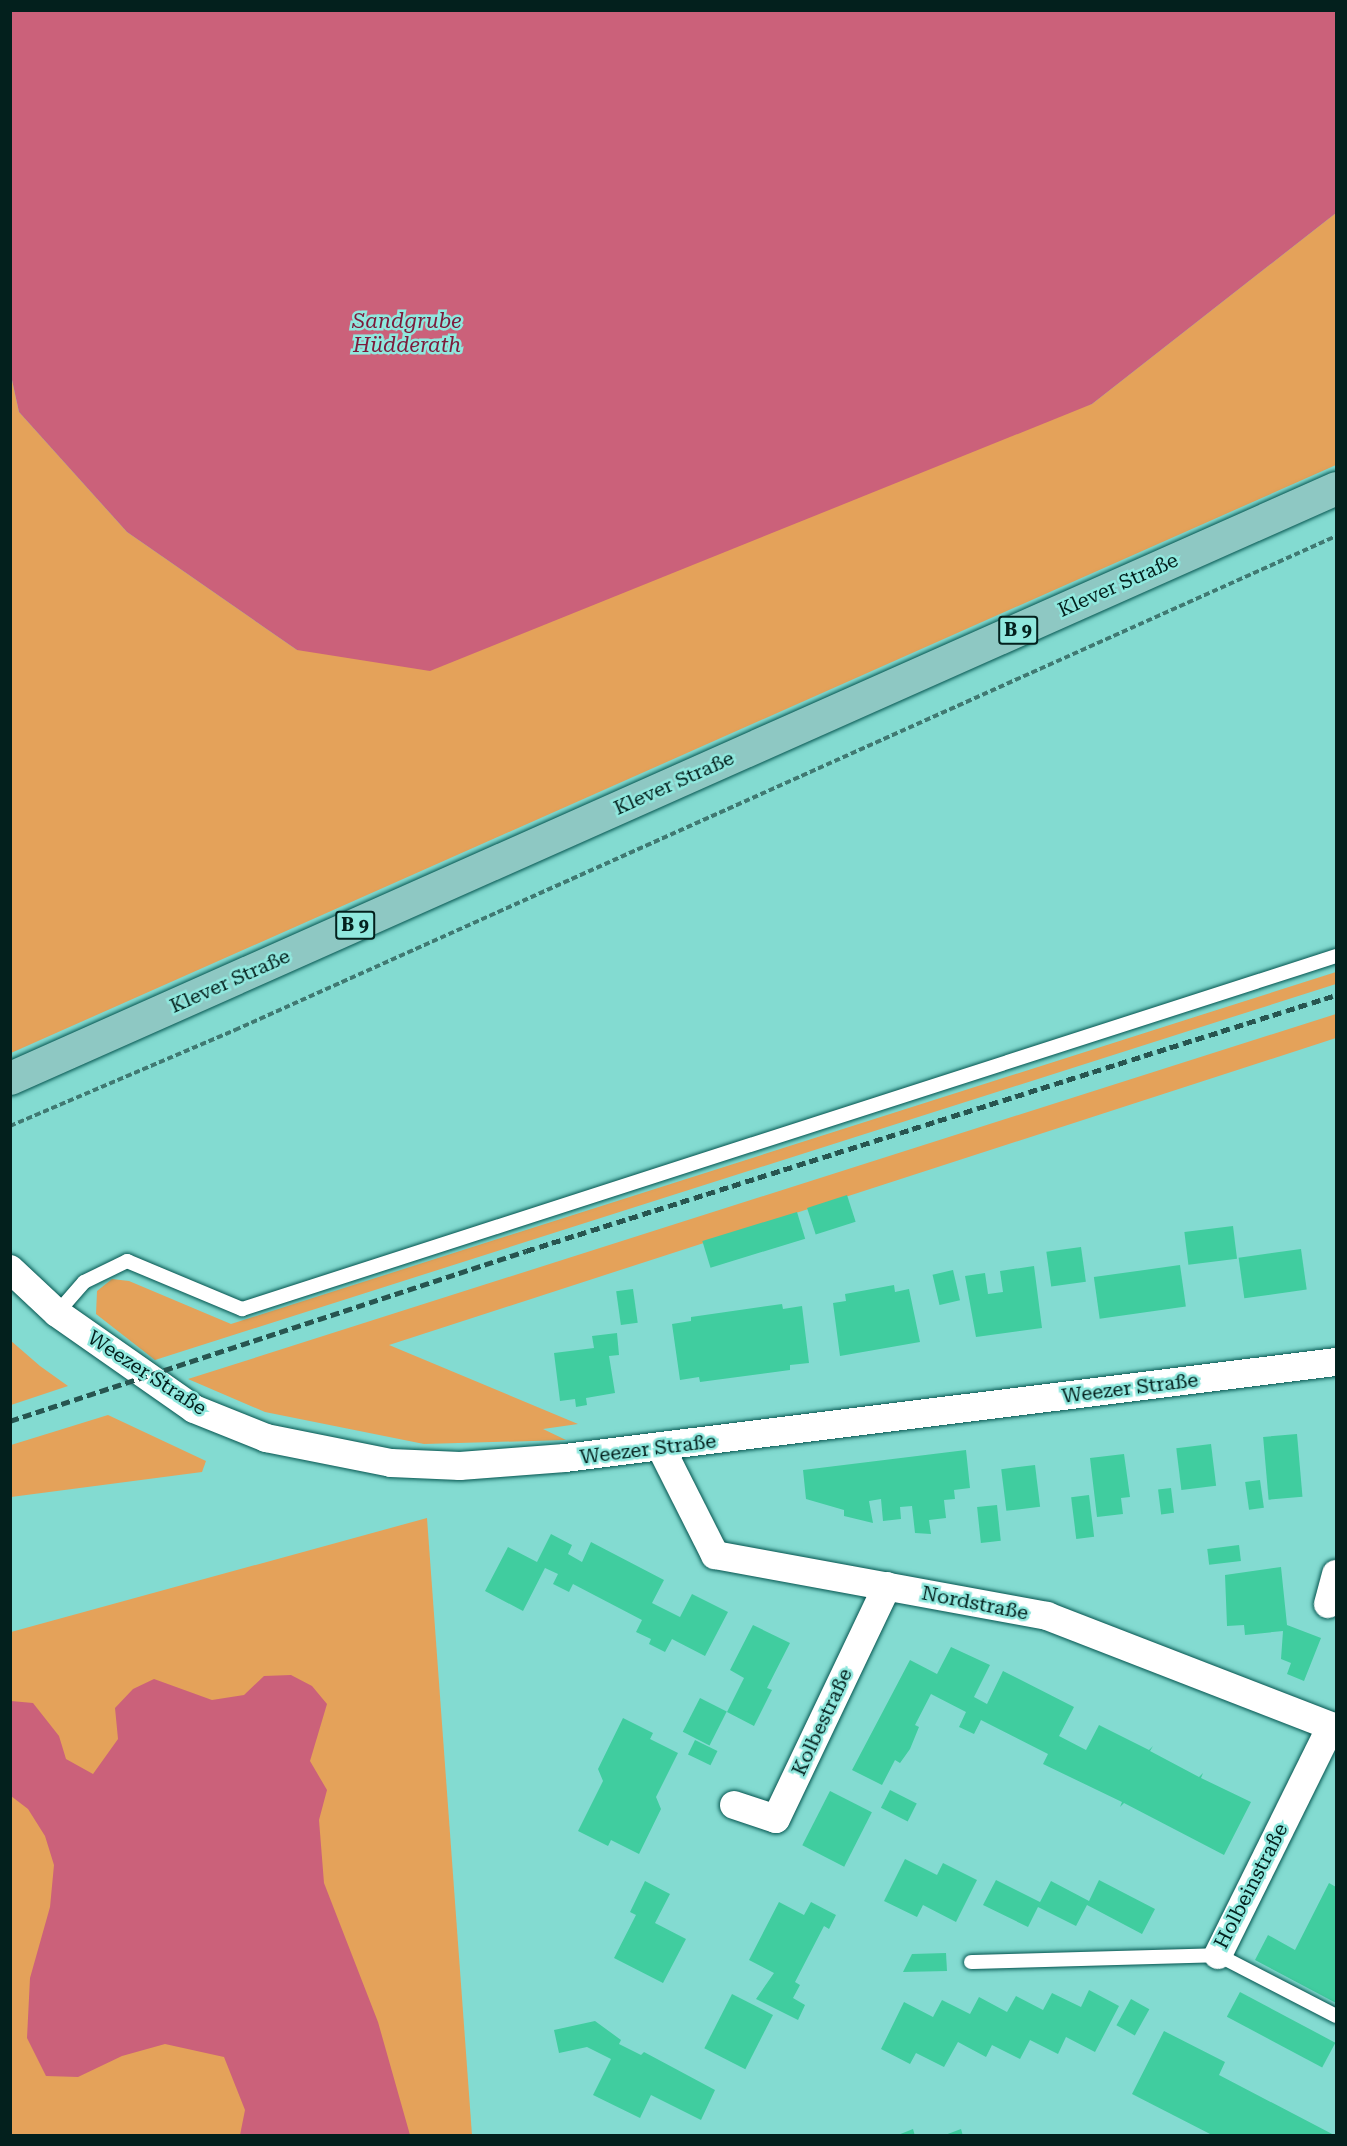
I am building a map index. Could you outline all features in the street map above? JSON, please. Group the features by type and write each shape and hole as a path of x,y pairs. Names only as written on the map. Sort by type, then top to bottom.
{"main road":[{"name":"Klever Straße","path":"10,1078 1336,488"}],"street":[{"name":"Weezer Straße","path":"10,1269 57,1313 194,1409 266,1438 391,1463 460,1466 661,1448 1336,1362"},
{"name":"Nordstraße","path":"661,1448 716,1555 1047,1616 1334,1727"},
{"path":"1328,1604 1336,1574"},
{"name":"Kolbestraße","path":"734,1805 776,1819 887,1586"},
{"name":"Holbeinstraße","path":"1218,1955 1334,1727"}],"lane":[{"path":"57,1313 84,1282 127,1261 242,1309 1336,956"},
{"path":"1218,1955 1336,2016"},
{"name":"Holbeinstraße","path":"971,1962 1218,1955"}],"path":[{"path":"10,1126 235,1030 1336,536"}],"shaded area":[{"path":"1336,213 1336,465 11,1053 10,371 19,412 127,532 297,650 1092,404"},
{"path":"1336,972 1336,984 155,1360 96,1314 97,1291 112,1279 129,1281 231,1324"},
{"path":"1336,1014 1336,1038 389,1345 578,1424 543,1429 566,1440 424,1444 265,1412 188,1379"},
{"path":"10,1340 40,1366 68,1386 11,1405"},
{"path":"108,1415 206,1461 202,1472 11,1497 11,1445"},
{"path":"427,1518 472,2135 11,2136 11,1632"}],"water":[{"name":"Sandgrube Hüdderath","path":"10,11 1336,11 1336,213 1092,404 430,671 297,650 127,532 19,412 10,371"},
{"path":"291,1675 312,1686 327,1704 310,1761 327,1790 319,1820 324,1883 378,2022 410,2135 240,2135 245,2110 224,2057 165,2044 122,2056 78,2077 46,2076 27,2038 30,1978 50,1907 54,1865 45,1836 28,1809 11,1796 11,1701 33,1703 59,1736 66,1759 93,1774 118,1739 115,1708 133,1689 154,1679 212,1700 244,1695 264,1676"}],"building":[{"path":"847,1195 856,1222 816,1235 807,1208"},
{"path":"797,1212 805,1239 711,1268 702,1241"},
{"path":"1233,1226 1237,1259 1188,1265 1184,1232"},
{"path":"1081,1247 1086,1282 1051,1287 1046,1252"},
{"path":"1301,1249 1307,1290 1244,1298 1239,1258"},
{"path":"1180,1265 1186,1307 1100,1319 1094,1277"},
{"path":"1034,1266 1042,1328 976,1337 965,1276 985,1273 988,1294 1003,1292 1000,1271"},
{"path":"953,1270 960,1300 940,1305 933,1275"},
{"path":"894,1285 895,1292 909,1289 920,1342 840,1356 833,1303 846,1301 845,1294"},
{"path":"633,1289 638,1323 621,1325 616,1291"},
{"path":"782,1304 783,1309 802,1306 809,1363 790,1365 790,1370 700,1382 699,1377 680,1380 672,1324 691,1321 691,1317"},
{"path":"617,1333 619,1355 609,1356 615,1393 586,1398 587,1405 576,1407 575,1399 560,1401 554,1353 594,1348 592,1336"},
{"path":"1297,1434 1302,1497 1269,1500 1263,1437"},
{"path":"1211,1444 1216,1486 1181,1490 1176,1448"},
{"path":"966,1450 970,1488 954,1490 955,1499 944,1500 946,1518 929,1520 931,1534 915,1533 912,1506 900,1507 901,1519 883,1521 881,1499 869,1501 873,1523 844,1516 844,1510 806,1499 803,1470"},
{"path":"1124,1454 1130,1497 1121,1498 1123,1514 1097,1517 1090,1458"},
{"path":"1035,1465 1040,1507 1006,1511 1001,1469"},
{"path":"1260,1480 1264,1508 1249,1510 1245,1482"},
{"path":"1171,1488 1174,1513 1161,1514 1158,1490"},
{"path":"1089,1495 1094,1537 1076,1539 1071,1497"},
{"path":"997,1505 1001,1541 981,1543 977,1507"},
{"path":"551,1534 572,1545 568,1554 582,1562 591,1542 664,1580 652,1603 680,1617 692,1594 728,1612 705,1656 672,1639 665,1652 649,1644 651,1639 636,1632 642,1620 573,1584 569,1592 553,1584 558,1574 545,1568 523,1611 485,1591 508,1547 537,1562"},
{"path":"1239,1545 1241,1561 1209,1565 1207,1549"},
{"path":"1281,1567 1287,1625 1321,1638 1304,1681 1287,1674 1291,1663 1281,1659 1283,1631 1245,1635 1244,1625 1227,1626 1225,1575"},
{"path":"753,1625 790,1643 767,1688 772,1690 754,1726 727,1712 744,1678 730,1670"},
{"path":"951,1647 990,1665 974,1697 987,1704 1003,1671 1074,1707 1059,1736 1086,1750 1099,1725 1149,1750 1153,1746 1150,1751 1199,1777 1203,1773 1201,1778 1251,1802 1224,1855 1124,1803 1120,1807 1122,1802 1043,1764 1048,1754 981,1720 974,1734 959,1727 966,1712 931,1694 915,1725 919,1727 910,1749 900,1763 895,1760 882,1785 852,1770 910,1660 937,1674"},
{"path":"700,1698 727,1712 709,1745 683,1732"},
{"path":"623,1718 653,1733 650,1739 678,1753 656,1797 661,1809 639,1854 611,1840 608,1846 578,1831 603,1781 598,1769"},
{"path":"695,1740 717,1751 710,1765 688,1754"},
{"path":"890,1790 917,1804 908,1821 881,1808"},
{"path":"830,1791 872,1812 844,1867 802,1845"},
{"path":"905,1859 937,1875 943,1863 977,1880 956,1922 923,1905 917,1917 884,1901"},
{"path":"996,1880 1040,1902 1051,1881 1089,1901 1099,1880 1155,1909 1142,1934 1087,1905 1076,1926 1038,1907 1028,1927 983,1905"},
{"path":"645,1881 670,1894 655,1923 686,1939 663,1983 614,1958 636,1915 630,1912"},
{"path":"1329,1883 1336,1887 1336,2003 1255,1960 1268,1935 1295,1950"},
{"path":"779,1902 804,1915 811,1902 836,1915 829,1929 824,1926 795,1982 800,1985 793,1998 805,2005 798,2020 756,1999 774,1973 749,1960"},
{"path":"946,1953 947,1971 903,1972 912,1954"},
{"path":"1089,1990 1119,2006 1095,2052 1066,2037 1058,2054 1030,2040 1020,2059 992,2045 986,2057 958,2042 944,2067 916,2053 910,2064 881,2049 904,2002 933,2017 942,2000 970,2014 979,1997 1007,2012 1016,1996 1043,2010 1052,1993 1081,2007"},
{"path":"1240,1992 1335,2043 1322,2067 1227,2017"},
{"path":"732,1994 773,2015 745,2069 704,2048"},
{"path":"1131,1999 1149,2009 1135,2035 1116,2025"},
{"path":"595,2021 621,2040 619,2044 641,2055 644,2052 715,2090 701,2120 651,2095 640,2118 593,2095 611,2059 587,2047 559,2053 554,2030"},
{"path":"1164,2031 1225,2062 1219,2075 1336,2136 1214,2136 1132,2094"},
{"path":"913,2129 915,2136 898,2136 898,2135"},
{"path":"961,2129 963,2136 945,2136 945,2135"}],"railway":[{"path":"10,1421 526,1251 1336,995"}]}
